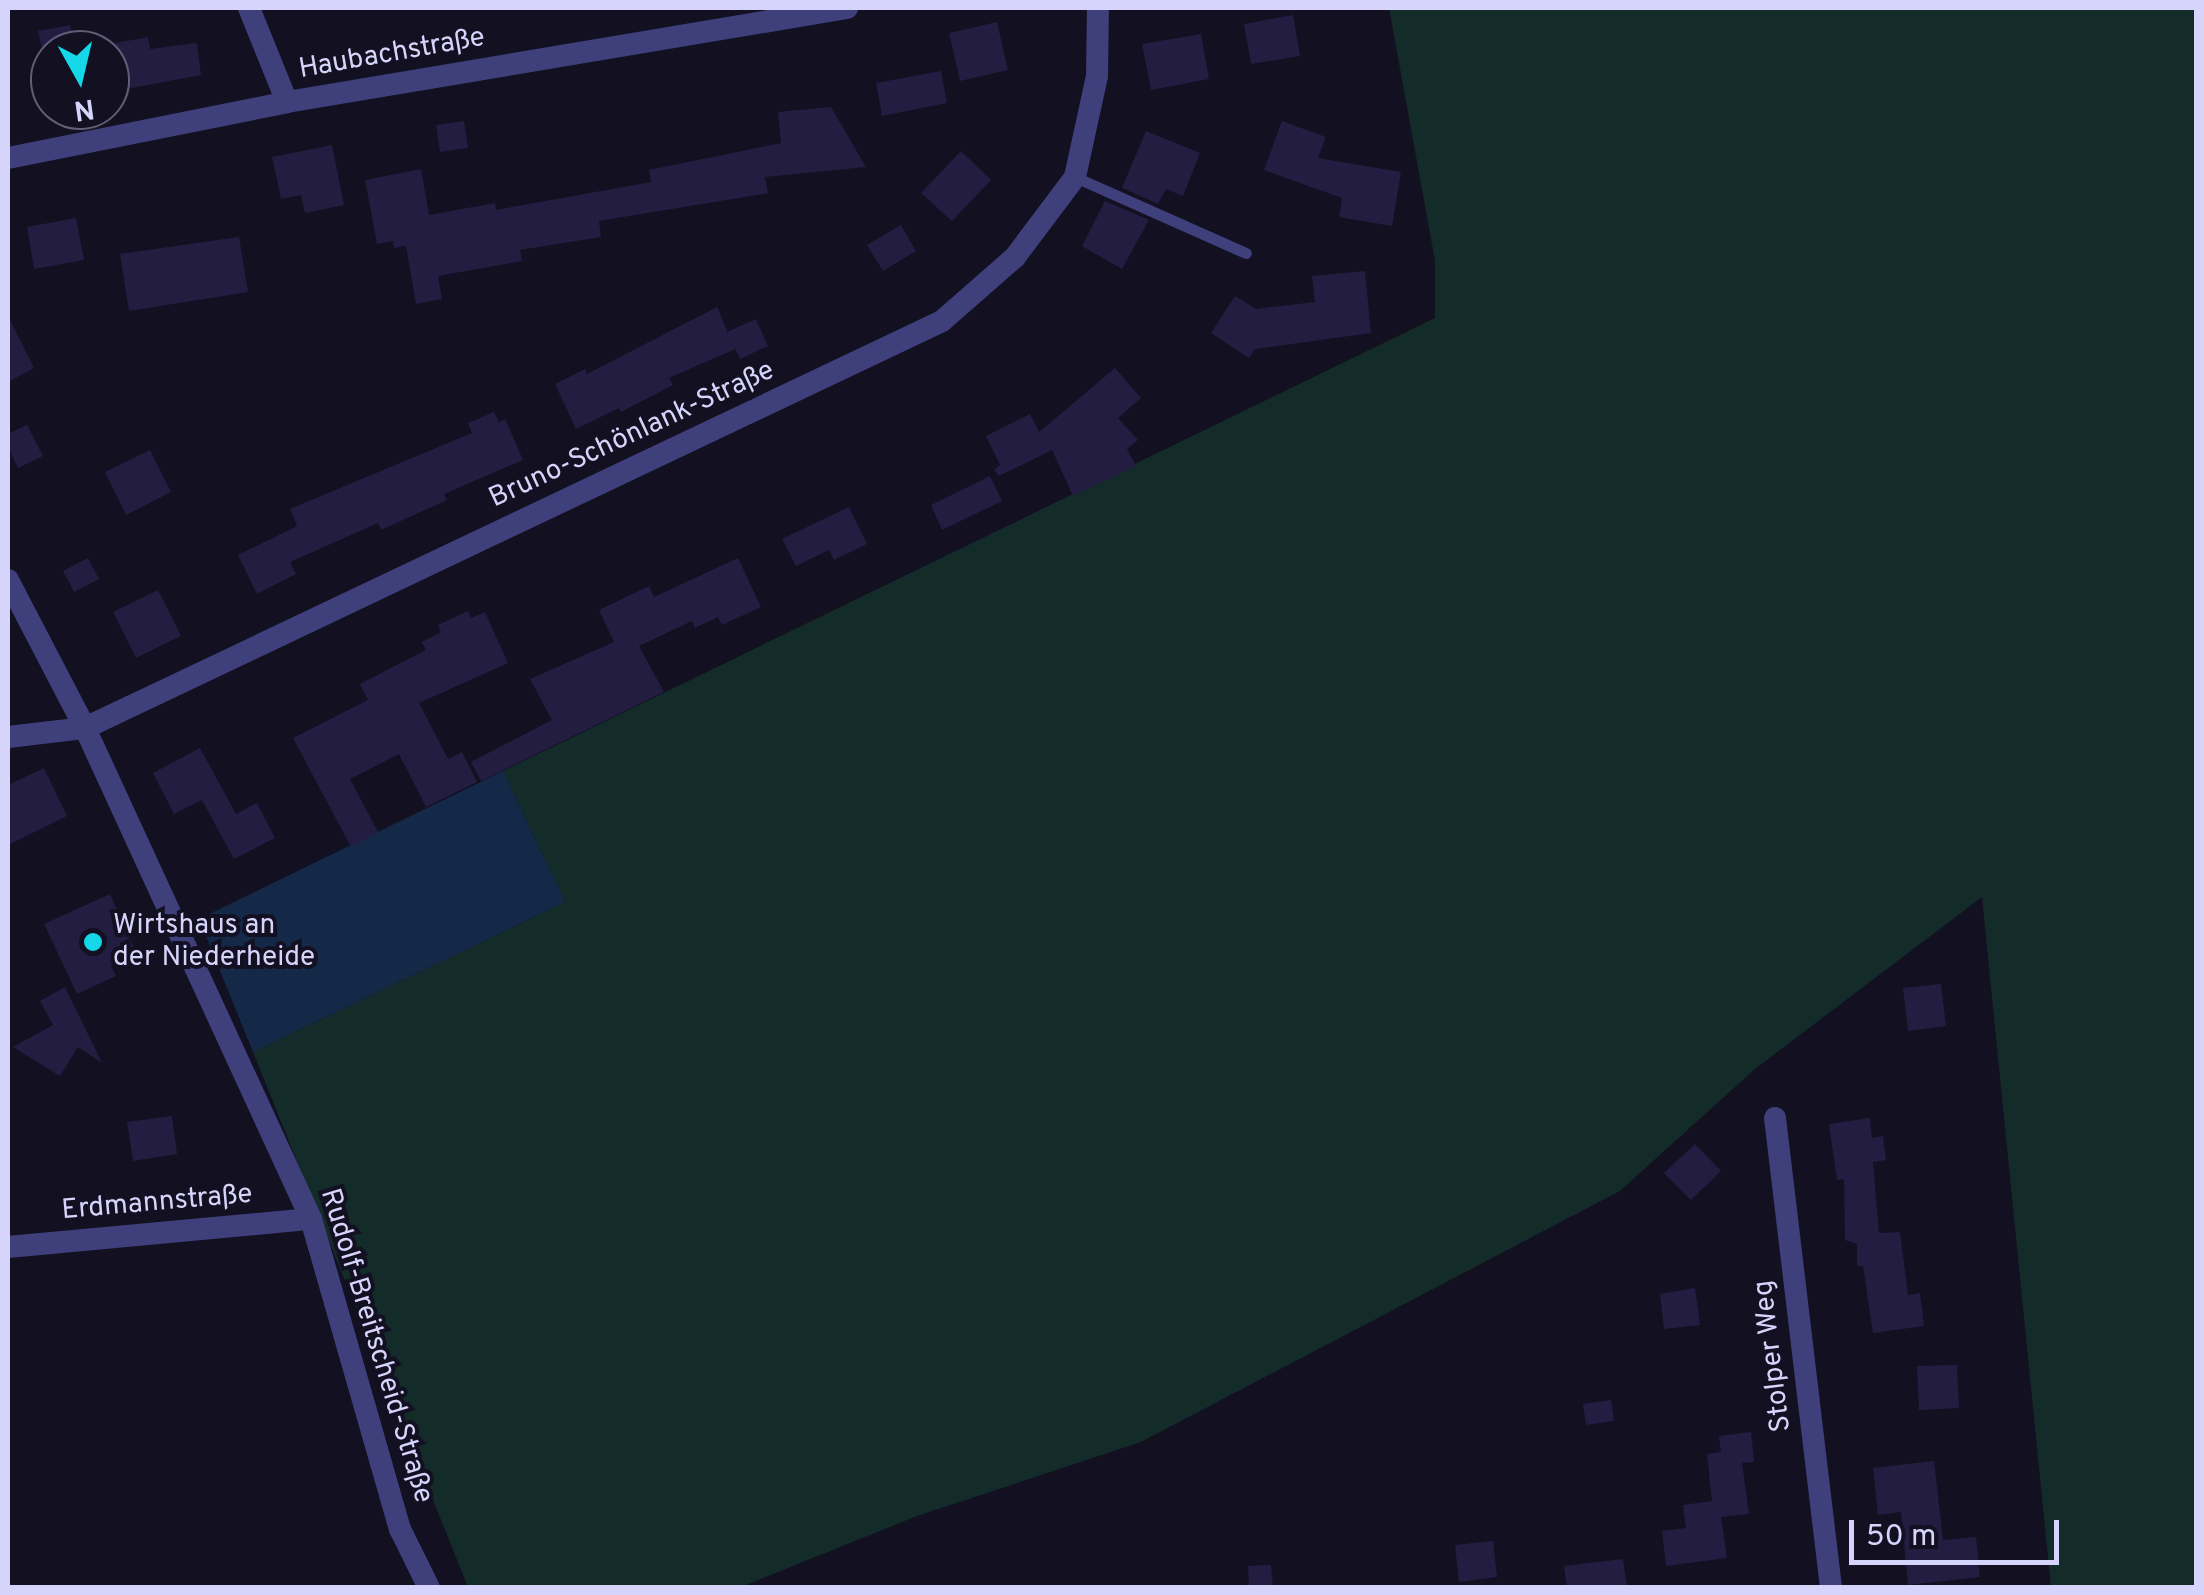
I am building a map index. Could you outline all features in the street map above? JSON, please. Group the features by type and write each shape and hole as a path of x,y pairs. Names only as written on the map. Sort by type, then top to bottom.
{"street":[{"path":"249,8 288,102"},
{"name":"Haubachstraße","path":"8,158 288,102 847,8"},
{"name":"Bruno-Schönlank-Straße","path":"8,737 85,728 942,321 1015,257 1076,176 1097,76 1098,8"},
{"name":"Rudolf-Breitscheid-Straße","path":"8,580 85,728 311,1219 400,1529 429,1588"},
{"name":"Stolper Weg","path":"1775,1118 1830,1588"},
{"name":"Erdmannstraße","path":"8,1247 311,1219"}],"lane":[{"path":"1076,176 1246,253"}],"green space":[{"path":"1389,8 2196,8 2196,1587 2051,1587 1982,897 1755,1069 1620,1191 1141,1442 917,1516 741,1587 468,1587 253,1052 565,902 503,771 1435,318 1435,261"}],"water":[{"path":"503,771 565,902 253,1052 199,919"}],"building":[{"path":"1293,15 1300,56 1251,64 1244,24"},
{"path":"997,22 1008,70 960,81 949,33"},
{"path":"70,25 71,30 43,30"},
{"path":"1201,34 1209,79 1151,90 1142,44"},
{"path":"148,37 150,49 197,43 201,75 130,88 130,40"},
{"path":"941,71 947,103 882,116 876,83"},
{"path":"831,107 866,167 765,177 768,193 599,221 601,237 520,250 522,261 438,276 442,299 416,304 406,246 394,248 393,241 377,244 365,180 421,169 429,215 495,203 496,210 651,182 649,170 781,143 778,112"},
{"path":"464,121 468,148 440,152 436,125"},
{"path":"1282,121 1326,137 1318,158 1401,172 1392,226 1339,217 1342,198 1264,170"},
{"path":"1146,131 1200,153 1183,196 1166,189 1158,204 1122,188"},
{"path":"332,145 344,205 305,213 301,195 281,199 272,157"},
{"path":"961,151 991,180 952,221 921,193"},
{"path":"1105,201 1149,220 1122,269 1082,246"},
{"path":"76,218 84,260 34,269 27,227"},
{"path":"901,225 916,251 883,271 867,245"},
{"path":"239,237 248,292 129,311 120,254"},
{"path":"1365,271 1371,333 1255,349 1249,358 1211,333 1235,296 1256,309 1315,302 1312,276"},
{"path":"717,307 735,349 669,378 673,385 621,412 619,408 576,429 555,384 585,369 587,374"},
{"path":"8,316 34,368 8,382"},
{"path":"756,319 768,346 740,359 727,332"},
{"path":"1115,368 1141,398 1118,418 1138,440 1127,449 1136,466 1073,496 1052,450 999,476 994,470 1000,465 986,436 1030,414 1039,432"},
{"path":"494,412 499,422 505,419 523,460 444,494 447,500 381,530 378,523 290,562 296,574 257,594 238,555 297,526 290,509 472,433 468,423"},
{"path":"27,425 43,456 18,468 8,447 8,434"},
{"path":"150,450 171,492 126,515 105,472"},
{"path":"990,476 1002,501 942,530 931,505"},
{"path":"849,507 867,544 834,560 829,550 796,566 782,539"},
{"path":"88,558 99,579 74,592 63,571"},
{"path":"738,558 761,607 722,625 718,617 695,628 692,621 639,646 664,692 481,781 471,762 552,720 530,679 614,642 599,610 649,586 654,597"},
{"path":"158,590 181,636 136,658 113,612"},
{"path":"468,611 471,618 485,612 508,663 419,703 448,759 462,752 477,782 426,807 399,754 350,779 378,832 351,847 293,738 368,700 360,684 426,650 422,642 441,632 438,625"},
{"path":"200,748 236,814 257,803 275,838 234,859 202,800 174,814 153,773"},
{"path":"44,768 67,816 8,845 8,785"},
{"path":"110,894 137,954 111,966 116,976 77,994 44,924"},
{"path":"1941,984 1946,1026 1908,1031 1903,988"},
{"path":"65,987 102,1063 78,1047 60,1076 13,1047 53,1025 40,1001"},
{"path":"172,1116 177,1154 133,1161 127,1122"},
{"path":"1870,1118 1872,1138 1883,1136 1886,1160 1873,1162 1879,1233 1900,1232 1908,1295 1920,1293 1924,1326 1873,1333 1863,1266 1857,1266 1857,1244 1845,1240 1844,1179 1837,1180 1829,1124"},
{"path":"1695,1144 1721,1171 1691,1200 1664,1173"},
{"path":"1695,1288 1700,1325 1664,1329 1660,1294"},
{"path":"1957,1365 1959,1408 1919,1410 1917,1366"},
{"path":"1611,1400 1614,1421 1586,1425 1583,1404"},
{"path":"1751,1432 1754,1462 1742,1463 1749,1514 1721,1517 1727,1558 1666,1566 1662,1531 1686,1528 1683,1505 1712,1501 1707,1454 1721,1452 1719,1436"},
{"path":"1934,1461 1943,1540 1976,1537 1980,1577 1908,1585 1901,1512 1878,1515 1873,1468"},
{"path":"1493,1541 1497,1577 1459,1582 1455,1545"},
{"path":"1623,1559 1627,1588 1567,1588 1564,1566"},
{"path":"1271,1565 1273,1588 1249,1588 1248,1566"}],"place":[{"name":"Wirtshaus an der Niederheide","path":"93,942"}]}
